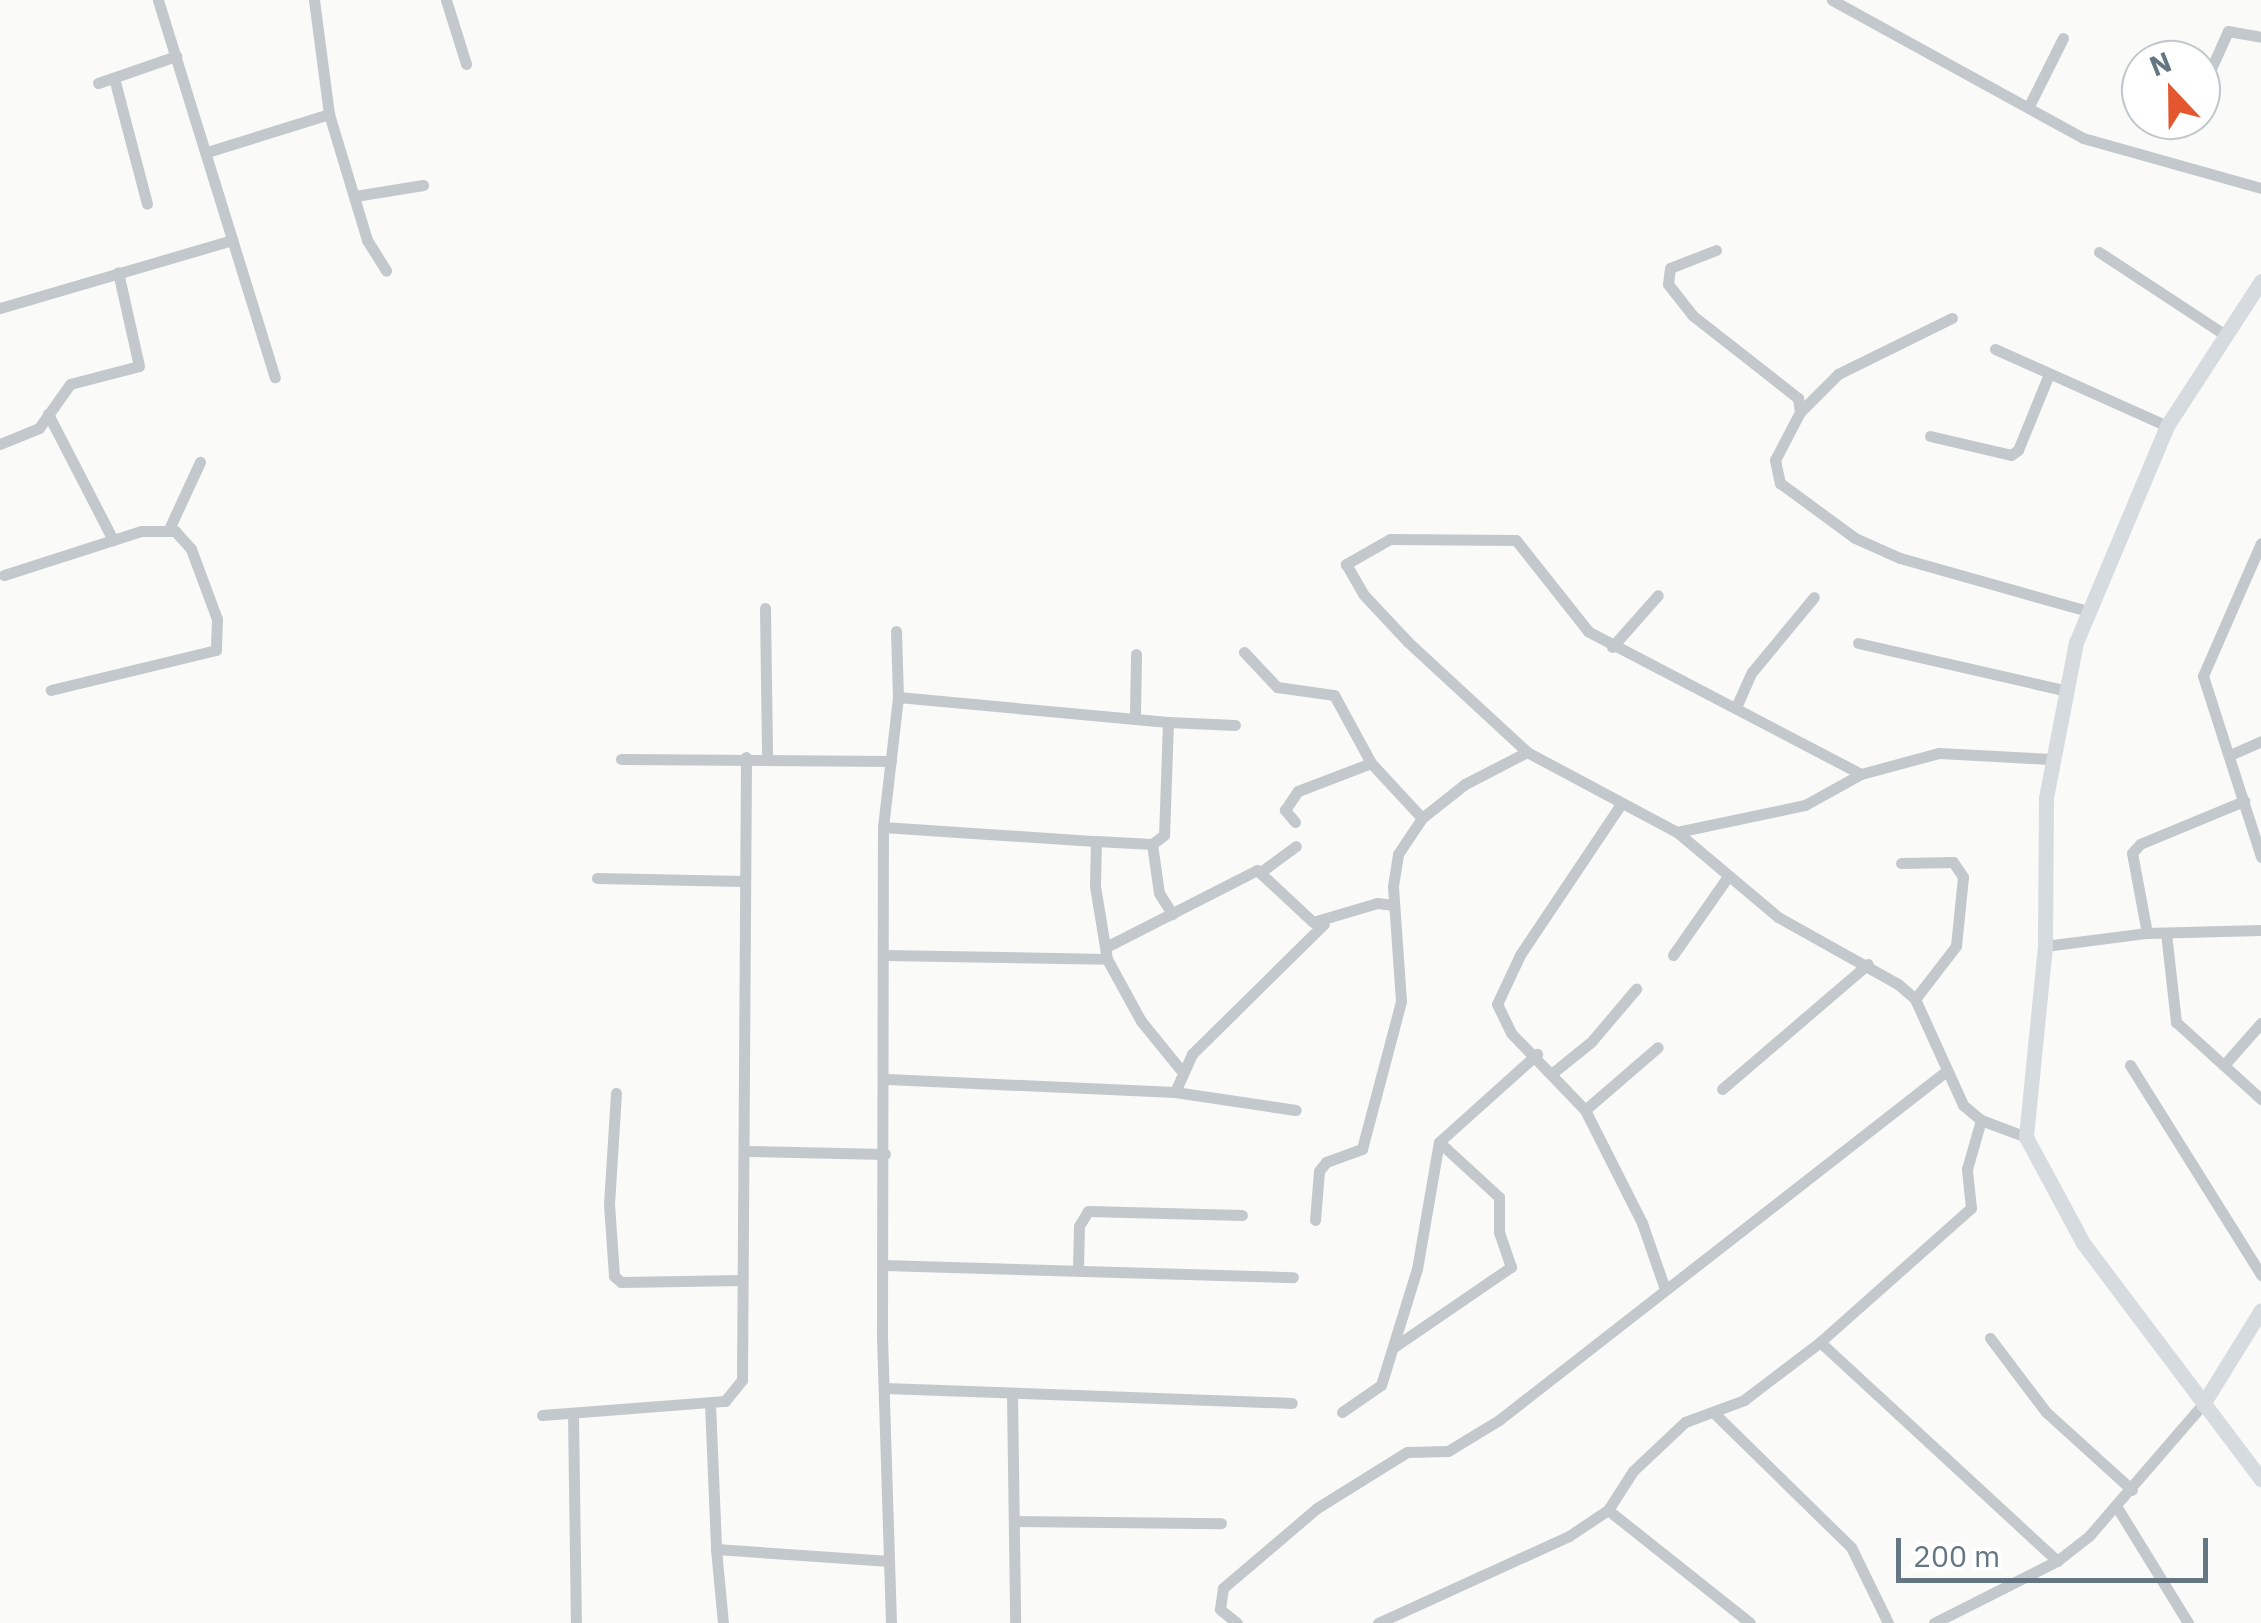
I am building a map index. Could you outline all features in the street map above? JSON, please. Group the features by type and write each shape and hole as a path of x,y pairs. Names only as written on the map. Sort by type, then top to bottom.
{"street":[{"path":"158,0 276,378"},
{"path":"314,0 329,114 367,240 386,270"},
{"path":"446,0 466,64"},
{"path":"1832,0 1896,40 2100,145 2261,188"},
{"path":"2221,46 2228,30 2261,37"},
{"path":"2029,106 2063,38"},
{"path":"98,83 176,56"},
{"path":"114,78 147,204"},
{"path":"208,152 329,114"},
{"path":"355,196 423,184"},
{"path":"0,308 232,240"},
{"path":"1716,250 1670,268 1666,276 1674,298 1790,388 1800,412"},
{"path":"2098,252 2224,334"},
{"path":"0,444 39,428 70,384 139,366 118,272"},
{"path":"2261,280 2167,426 2086,611 2064,690 2051,759 2044,946 2026,1137 2084,1242 2261,1479"},
{"path":"1952,318 1838,374 1800,412 1775,460 1780,484 1798,499 1900,558 2086,611"},
{"path":"1995,349 2167,426"},
{"path":"1930,436 2010,455 2018,450 2049,374"},
{"path":"48,414 113,540"},
{"path":"39,428 54,432"},
{"path":"169,529 200,462"},
{"path":"4,575 113,540 169,529"},
{"path":"51,690 216,650 217,619 191,549 169,529"},
{"path":"1860,774 1738,705 1612,647 1557,599 1516,540 1390,539 1352,555 1348,573 1363,594 1437,672 1526,752 1678,832 1726,878 1778,918 1868,964 1915,999 1963,1105 1981,1120 2026,1137"},
{"path":"2261,543 2228,630 2205,658 2203,676 2261,858"},
{"path":"1612,647 1658,596"},
{"path":"1738,705 1752,672 1814,598"},
{"path":"765,608 767,756"},
{"path":"891,1623 886,1561 883,827 898,697 896,632"},
{"path":"1858,642 2064,690"},
{"path":"1244,652 1277,687 1334,695 1371,763 1422,818"},
{"path":"1135,714 1136,654"},
{"path":"898,697 1235,725"},
{"path":"883,827 1152,844 1164,835 1168,722"},
{"path":"2230,755 2261,741"},
{"path":"1315,1220 1319,1171 1326,1162 1362,1149 1401,1001 1394,906 1398,854 1422,818 1465,784 1526,752"},
{"path":"1678,832 1805,805 1860,774 1939,753 2051,759"},
{"path":"621,759 767,756 890,761"},
{"path":"542,1415 710,1403 733,1396 742,1380 746,758"},
{"path":"1295,822 1285,810 1298,791 1371,763"},
{"path":"2146,933 2132,863 2140,844 2244,801"},
{"path":"1620,804 1520,955 1497,1004 1511,1033 1554,1071 1585,1110 1642,1223 1665,1289"},
{"path":"1096,841 1097,901 1108,952 1140,1020 1180,1069"},
{"path":"1152,844 1159,893 1172,914"},
{"path":"885,955 1108,952 1172,914 1262,871 1296,846"},
{"path":"1901,863 1953,862 1963,877 1956,946 1915,999"},
{"path":"1262,871 1302,913 1324,924"},
{"path":"597,878 743,881"},
{"path":"1673,955 1726,878"},
{"path":"1175,1092 1180,1069 1324,924 1355,908 1394,906"},
{"path":"2044,946 2146,933 2261,930"},
{"path":"2166,933 2176,1022 2261,1099"},
{"path":"1722,1088 1868,964"},
{"path":"1554,1071 1591,1042 1636,988"},
{"path":"2224,1065 2261,1023"},
{"path":"1585,1110 1658,1047"},
{"path":"1342,1412 1375,1394 1394,1347 1417,1269 1440,1142 1537,1054"},
{"path":"2130,1065 2261,1275"},
{"path":"1238,1623 1220,1610 1223,1588 1317,1508 1407,1452 1465,1443 1945,1072"},
{"path":"887,1079 1175,1092 1296,1110"},
{"path":"616,1093 609,1204 614,1276 621,1282 742,1280"},
{"path":"1382,1622 1569,1536 1608,1510 1652,1450 1697,1414 1715,1414 1820,1342 1964,1218 1972,1194 1967,1168 1981,1120"},
{"path":"1394,1347 1511,1267 1499,1232 1499,1197 1440,1142"},
{"path":"746,1151 885,1154"},
{"path":"1078,1269 1079,1226 1088,1211 1242,1215"},
{"path":"884,1264 1293,1276"},
{"path":"1934,1623 2057,1561 2118,1509 2203,1404 2261,1310"},
{"path":"1990,1338 2046,1412 2132,1490"},
{"path":"1820,1342 2057,1561"},
{"path":"885,1388 1292,1403"},
{"path":"1012,1394 1016,1623"},
{"path":"710,1403 716,1549 724,1623"},
{"path":"573,1414 576,1623"},
{"path":"1715,1414 1850,1547 1888,1623"},
{"path":"2118,1509 2188,1623"},
{"path":"1608,1510 1750,1623"},
{"path":"1015,1520 1221,1523"},
{"path":"716,1549 886,1561"}]}
